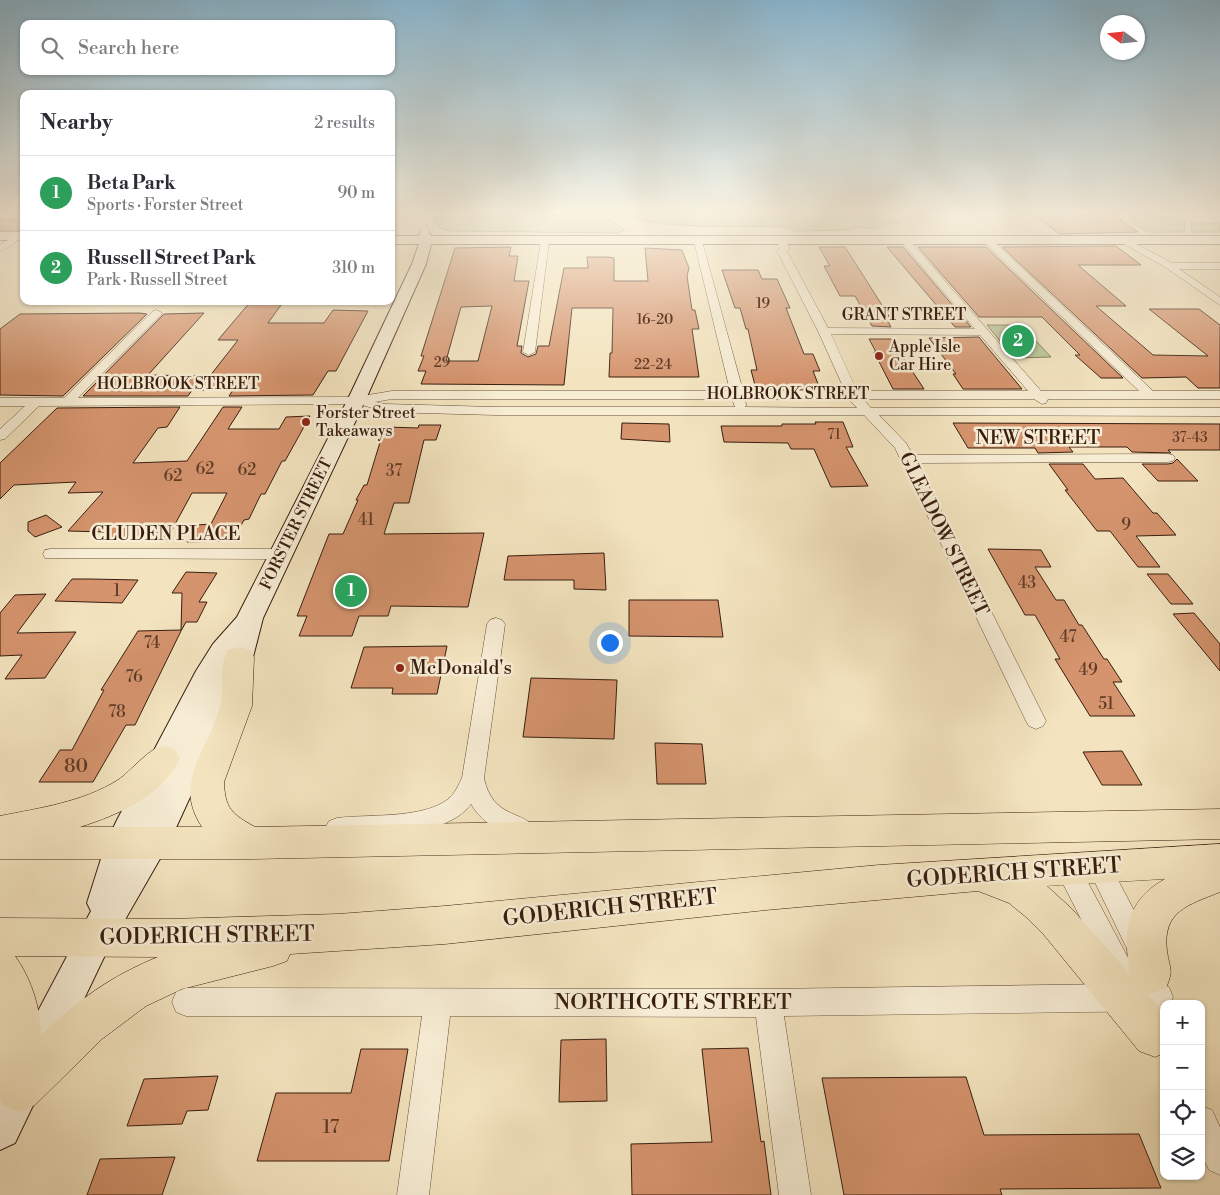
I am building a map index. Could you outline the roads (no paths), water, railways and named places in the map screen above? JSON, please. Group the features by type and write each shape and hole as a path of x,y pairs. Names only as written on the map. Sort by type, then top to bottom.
{"highway":[{"path":"239,657 236,706 207,782 206,794 218,823 224,829 266,842"},
{"path":"0,832 63,817 121,796 142,783 156,770 163,759"},
{"name":"GODERICH STREET","path":"0,844 266,842 531,835 1220,824"},
{"path":"1063,826 1083,867"},
{"name":"GODERICH STREET","path":"0,937 94,939 338,933 766,892 959,876 1220,860"},
{"path":"1150,1009 1145,940 1146,930 1153,912 1173,894 1220,875"},
{"path":"959,876 998,880 1010,884 1030,896 1150,1009"},
{"path":"19,1089 98,1014 131,991 189,965 338,933"},
{"path":"0,970 10,989 17,1014 19,1089"}],"main road":[{"name":"FORSTER STREET","path":"0,1128 94,939 137,843 226,688 239,657 250,618 356,401 417,268"},
{"path":"416,271 419,268"},
{"name":"FORSTER STREET","path":"137,843 163,759 222,651 250,618"}],"street":[{"path":"529,352 537,268"},
{"path":"705,268 742,412"},
{"name":"GLEADOW STREET","path":"793,268 824,330 852,394 901,446 908,459 1036,721"},
{"path":"928,268 1051,412"},
{"path":"1016,268 1149,394"},
{"path":"1173,268 1219,300"},
{"path":"67,402 156,313"},
{"name":"GRANT STREET","path":"824,330 983,332"},
{"name":"HOLBROOK STREET","path":"0,402 356,401 392,395 1220,395"},
{"path":"1192,395 1217,414"},
{"name":"HOLBROOK STREET","path":"356,401 384,408 458,410 1217,414"},
{"path":"0,436 36,402"},
{"name":"NEW STREET","path":"908,459 1168,458"},
{"name":"CLUDEN PLACE","path":"51,554 281,554"},
{"path":"266,842 342,827 439,816 456,806 466,794 473,778 496,624"},
{"path":"473,778 480,800 488,811 531,835"},
{"path":"1083,867 1150,1009"},
{"path":"413,1195 438,1001"},
{"name":"NORTHCOTE STREET","path":"186,1002 768,1003 1150,1009"},
{"path":"768,1003 795,1195"},
{"path":"1205,1128 1220,1159"}],"place":[{"name":"Russell Street Park","path":"1018,341"},
{"name":"Apple Isle Car Hire","path":"879,356"},
{"name":"Forster Street Takeaways","path":"306,422"},
{"name":"Beta Park","path":"351,591"},
{"name":"McDonald's","path":"400,668"}]}
